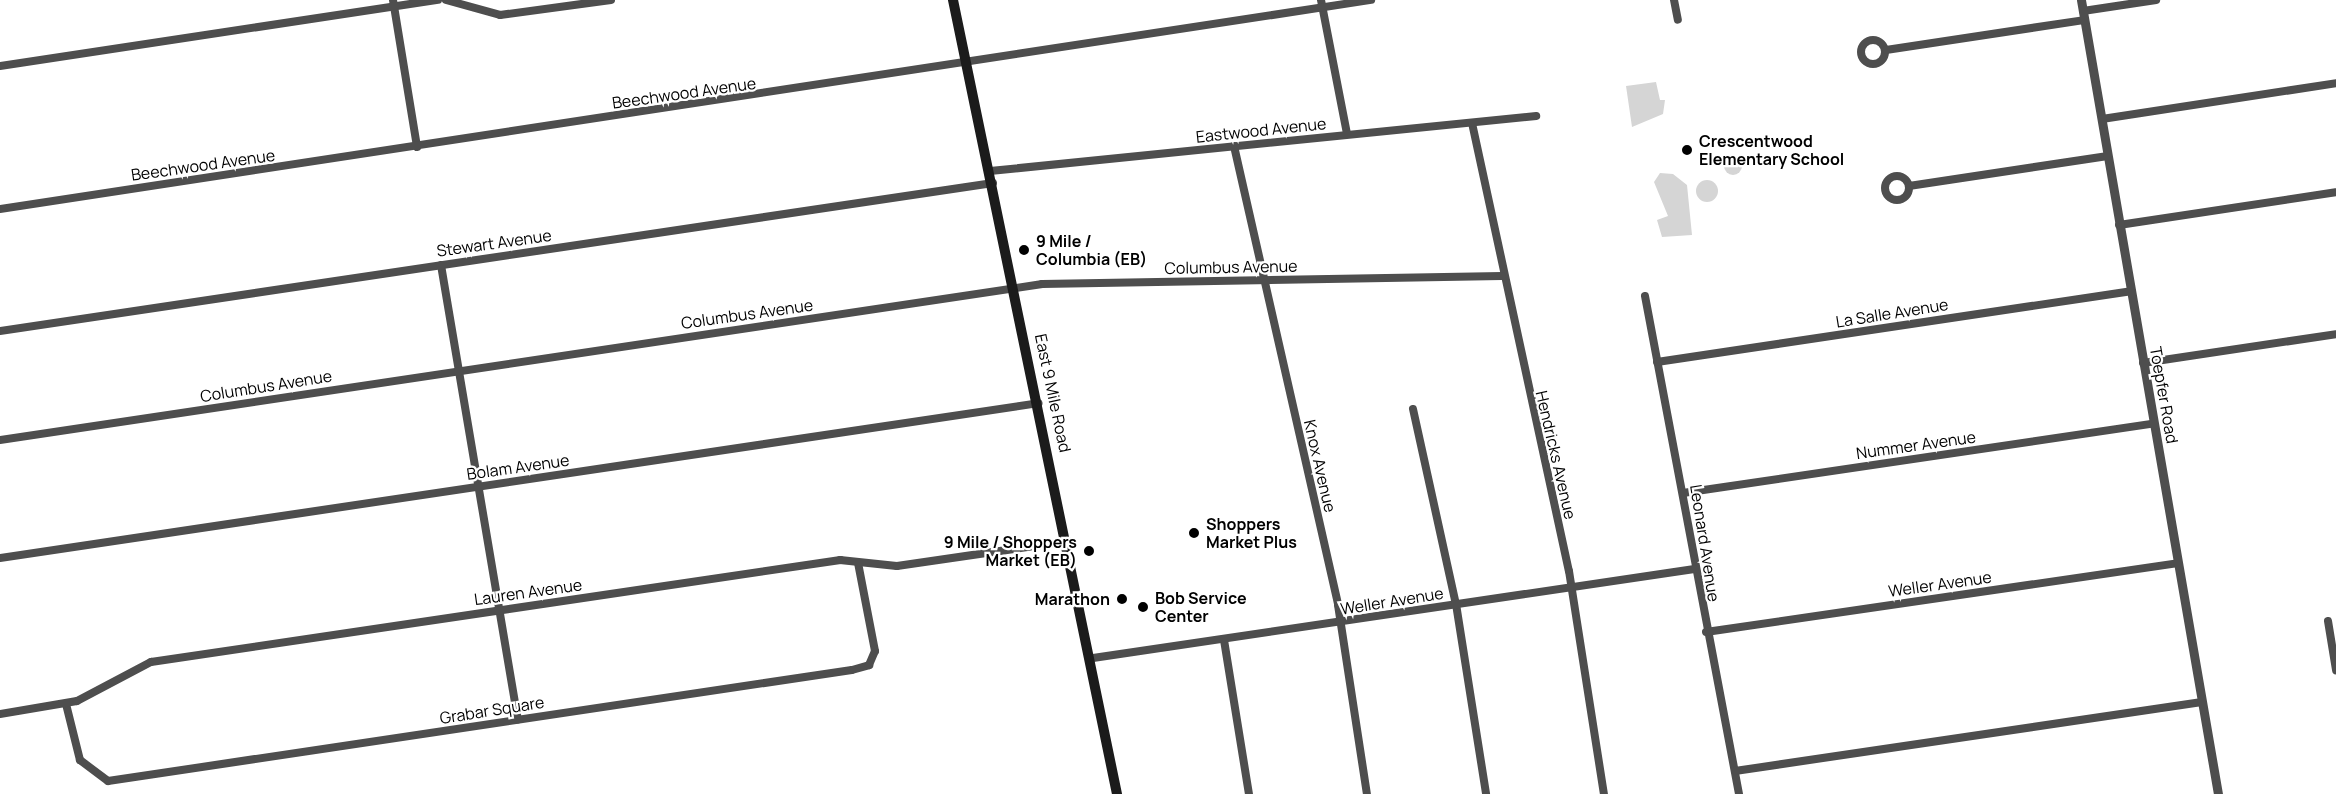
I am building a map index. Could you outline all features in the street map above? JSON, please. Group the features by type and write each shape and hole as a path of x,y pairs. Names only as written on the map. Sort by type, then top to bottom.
{"main road":[{"name":"East 9 Mile Road","path":"954,0 1093,657 1118,794"}],"street":[{"path":"0,66 393,4 438,0"},
{"path":"446,0 500,15 611,0"},
{"name":"Beechwood Avenue","path":"0,209 968,63 1322,4 1371,0"},
{"path":"1674,0 1678,20"},
{"name":"Toepfer Road","path":"2081,0 2218,794"},
{"path":"1886,50 2084,16 2156,0"},
{"path":"393,4 417,147"},
{"path":"1322,4 1347,134"},
{"path":"2102,119 2336,83"},
{"name":"Eastwood Avenue","path":"990,171 1536,116"},
{"name":"Hendricks Avenue","path":"1472,123 1502,276 1570,588 1604,794"},
{"name":"Knox Avenue","path":"1234,146 1340,622 1367,794"},
{"path":"1909,186 2108,156"},
{"name":"Stewart Avenue","path":"0,331 993,183"},
{"path":"2119,225 2336,192"},
{"path":"441,265 475,487 518,720"},
{"name":"Columbus Avenue","path":"0,440 1015,287 1502,276"},
{"name":"La Salle Avenue","path":"1657,362 2131,291"},
{"name":"Leonard Avenue","path":"1645,296 1683,493 1694,569 1739,794"},
{"path":"2144,363 2336,334"},
{"name":"Bolam Avenue","path":"0,558 1039,403"},
{"path":"1413,409 1456,604 1486,794"},
{"name":"Nummer Avenue","path":"1683,493 2153,424"},
{"name":"Lauren Avenue","path":"0,714 66,704 95,694 144,664 840,560 897,566 1069,541"},
{"name":"Grabar Square","path":"66,704 80,760 108,781 869,665 875,647 858,563"},
{"name":"Weller Avenue","path":"1706,632 2178,563"},
{"name":"Weller Avenue","path":"1093,657 1224,640 1694,569"},
{"path":"2328,621 2336,670"},
{"path":"1224,640 1249,794"},
{"path":"1735,771 2202,702"}],"shaded area":[{"path":"1656,82 1660,100 1665,100 1663,114 1632,127 1626,86"},
{"path":"1729,157 1737,157 1742,162 1740,173 1729,175 1724,170 1724,162"},
{"path":"1660,173 1673,174 1687,185 1692,235 1662,237 1657,220 1668,216 1654,182"},
{"path":"1707,180 1715,183 1718,191 1715,199 1707,202 1699,199 1696,191 1699,183"}],"place":[{"name":"Crescentwood Elementary School","path":"1687,150"},
{"name":"9 Mile / Columbia (EB)","path":"1024,250"},
{"name":"Shoppers Market Plus","path":"1194,533"},
{"name":"9 Mile / Shoppers Market (EB)","path":"1089,551"},
{"name":"Marathon","path":"1122,599"},
{"name":"Bob Service Center","path":"1143,607"}]}
